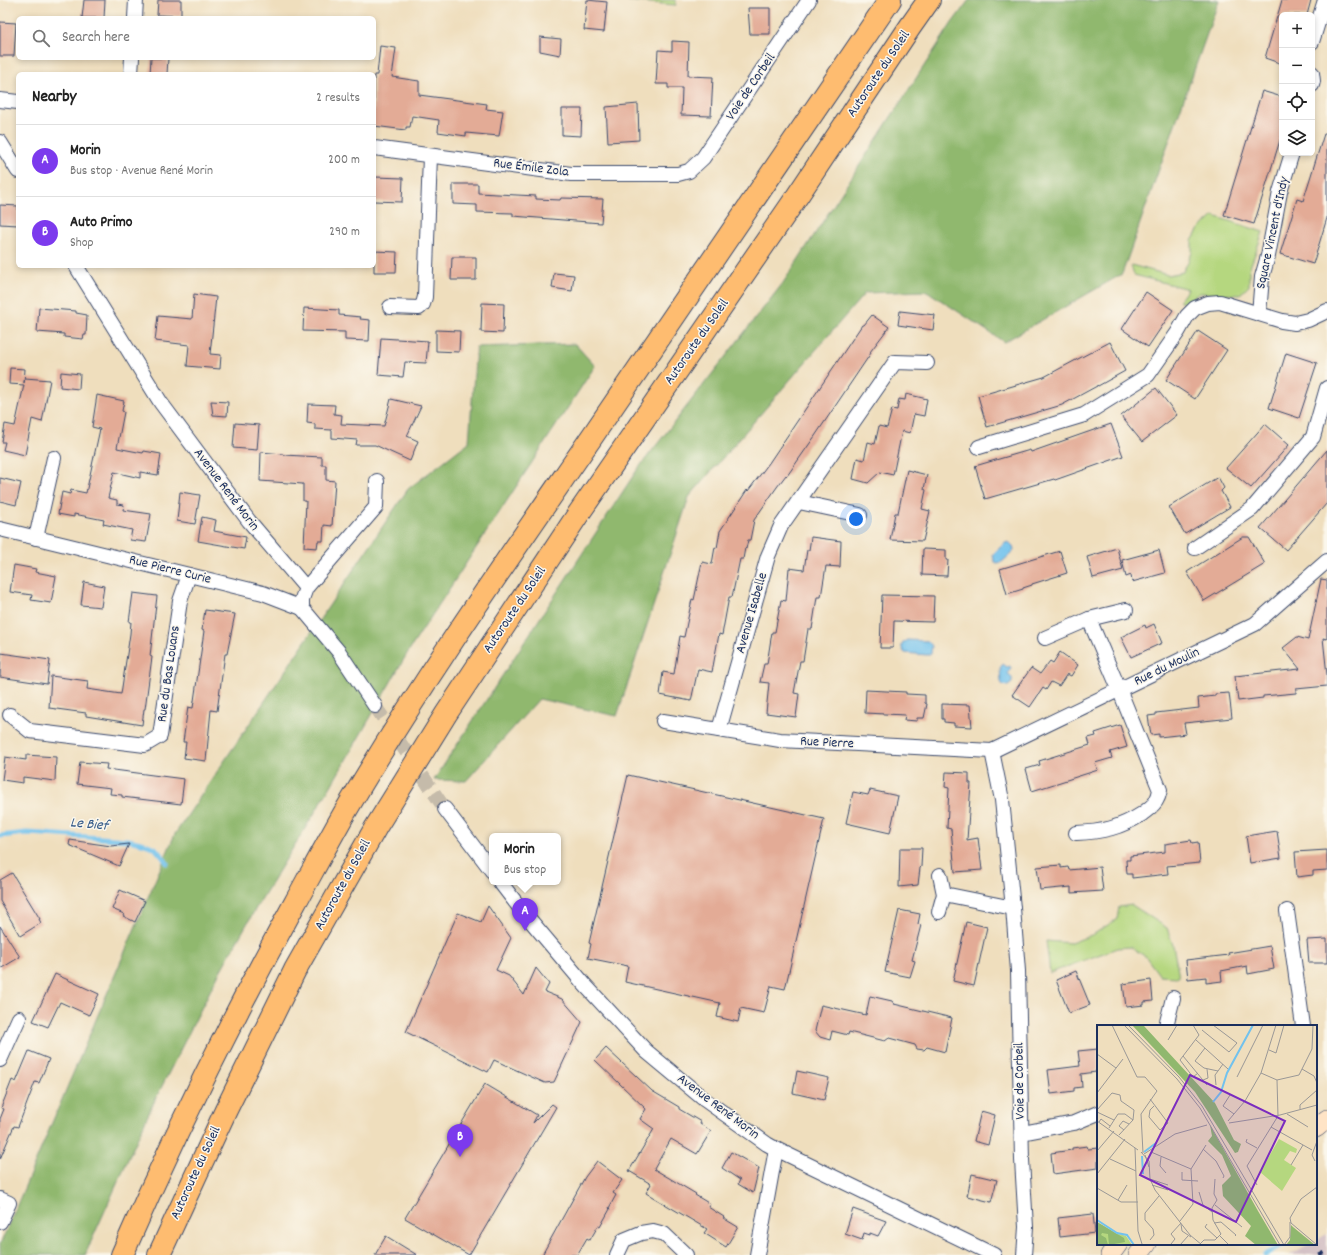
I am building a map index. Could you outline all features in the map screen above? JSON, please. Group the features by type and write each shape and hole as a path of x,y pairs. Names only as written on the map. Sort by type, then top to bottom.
{"highway":[{"path":"122,1255 145,1202 203,1079 266,956 344,813 412,701 890,0"},
{"name":"Autoroute du Soleil","path":"159,1255 226,1110 295,970 396,794 446,714 579,513 792,204 929,0"}],"street":[{"path":"135,16 136,0"},
{"name":"Voie de Corbeil","path":"689,171 703,158 809,0"},
{"path":"1315,32 1324,0"},
{"path":"132,60 132,72"},
{"path":"0,100 16,102"},
{"path":"0,142 16,168"},
{"name":"Rue Émile Zola","path":"376,148 571,174 678,174 689,171"},
{"path":"390,307 419,308 423,304 425,297 430,156"},
{"name":"Square Vincent d'Indy","path":"1259,314 1262,277 1268,256 1280,192 1291,156"},
{"name":"Avenue René Morin","path":"77,268 161,403 249,521 306,588"},
{"path":"979,447 1084,416 1148,375 1178,332 1187,316 1195,308 1208,303 1220,302 1282,321 1295,323 1308,320 1327,311"},
{"name":"Avenue Isabelle","path":"719,730 768,556 782,526 895,362 927,363"},
{"path":"1195,548 1252,509 1313,437 1327,388"},
{"path":"36,538 54,458"},
{"path":"375,706 339,652 302,608 302,599 306,588 376,507 377,481"},
{"path":"799,502 860,515"},
{"name":"Rue Pierre Curie","path":"0,529 263,593 302,608"},
{"name":"Rue du Moulin","path":"992,751 1255,624 1327,561"},
{"name":"Rue du Bas Louans","path":"10,716 30,731 145,745 160,736 180,601 189,575"},
{"path":"1045,638 1089,619 1126,610"},
{"path":"1076,833 1094,832 1114,828 1131,821 1148,810 1157,800 1160,790 1120,689 1089,619"},
{"name":"Rue Pierre","path":"663,721 780,740 992,751"},
{"name":"Voie de Corbeil","path":"992,751 1002,800 1018,971 1026,1227 1024,1255"},
{"path":"445,809 489,867"},
{"path":"939,912 944,894 940,875"},
{"name":"Avenue René Morin","path":"502,885 584,984 646,1051 705,1100 776,1149 994,1255"},
{"path":"944,894 1013,908"},
{"path":"1287,911 1303,1025"},
{"path":"1166,1025 1174,998"},
{"path":"0,1060 19,1018"},
{"path":"1022,1133 1074,1123 1097,1113"},
{"path":"757,1255 776,1149"},
{"path":"0,1199 9,1203 0,1222"},
{"path":"616,1255 624,1240 641,1233 653,1231 664,1234 686,1255"},
{"path":"1110,1255 1117,1245"},
{"path":"1138,1255 1146,1245"}],"shaded area":[{"path":"1327,1234 1327,1255 1289,1255 1307,1245 1317,1245 1317,1239"}],"green space":[{"path":"614,0 675,0 676,5"},
{"path":"969,0 1219,0 1122,274 1004,342 927,291 865,293 689,497 617,716 539,699 466,781 434,780 637,470 783,283 952,23"},
{"path":"1214,216 1263,232 1249,270 1249,286 1239,295 1200,293 1183,303 1179,301 1188,289 1134,275 1131,265 1168,275 1183,272 1192,253 1192,241 1199,229"},
{"path":"575,344 595,366 408,652 328,791 256,908 218,975 152,1106 85,1255 0,1255 0,1245 175,834 408,489 469,442 476,347"},
{"path":"1132,905 1167,928 1173,945 1179,977 1160,976 1146,957 1131,947 1117,948 1050,973 1046,941 1071,943 1094,934 1117,919 1119,907"}],"water":[{"path":"1009,542 1013,546 1014,551 1002,562 997,563 994,561 993,554 1005,543"},
{"path":"907,640 928,641 932,646 931,653 927,655 905,653 902,646"},
{"path":"1003,664 1007,667 1010,666 1011,668 1008,673 1012,678 1012,683 1008,686 1003,685 1001,682 1000,668"}],"building":[{"path":"84,0 105,0 104,16 82,16"},
{"path":"158,0 181,0 181,16 157,15"},
{"path":"587,0 607,2 604,32 584,30"},
{"path":"1282,0 1311,0 1308,12 1279,12 1279,63 1265,58"},
{"path":"748,8 770,8 770,34 750,34"},
{"path":"0,22 16,23 14,56 0,56"},
{"path":"540,37 561,39 560,55 540,51"},
{"path":"672,41 689,42 688,76 713,77 711,116 681,115 682,88 668,88 668,84 656,84 658,50 672,51"},
{"path":"380,46 396,48 392,77 419,81 419,95 487,104 486,109 503,111 499,136 466,133 466,136 438,132 439,120 412,116 410,127 406,127 406,130 376,126 377,75"},
{"path":"151,60 168,60 167,72 150,72"},
{"path":"1262,91 1279,96 1279,144 1254,224 1224,215"},
{"path":"638,104 639,140 608,142 606,107"},
{"path":"562,109 582,109 581,136 562,135"},
{"path":"1324,134 1327,134 1327,218 1313,264 1280,254 1297,199 1303,201"},
{"path":"376,177 403,178 402,202 376,201"},
{"path":"453,184 478,184 478,193 536,196 536,199 603,199 601,223 513,216 513,213 477,212 477,205 453,204"},
{"path":"0,205 16,206 16,225 0,224"},
{"path":"376,251 397,252 396,272 374,272 374,268 376,268"},
{"path":"452,257 476,257 476,280 451,280"},
{"path":"554,273 574,275 572,291 552,288"},
{"path":"1146,292 1173,310 1148,347 1122,329"},
{"path":"194,294 216,297 210,354 221,355 220,369 187,366 189,345 155,341 158,316 192,319"},
{"path":"482,303 504,304 503,333 481,332"},
{"path":"39,308 76,311 76,313 87,315 86,335 84,335 83,339 64,337 64,334 37,332"},
{"path":"304,308 339,310 339,315 361,317 360,319 370,320 369,341 345,340 345,332 303,331"},
{"path":"900,311 935,315 933,330 898,325"},
{"path":"872,315 889,327 870,352 871,353 815,436 754,520 750,540 748,540 746,549 745,548 743,559 740,559 732,597 729,597 722,635 719,634 712,672 698,669 691,701 660,695 663,672 674,674 680,636 684,637 702,562 712,564 720,531 747,490 748,491 769,463 862,325 864,325"},
{"path":"436,330 460,331 459,352 436,351"},
{"path":"1198,331 1227,350 1195,399 1166,380"},
{"path":"381,338 428,341 426,363 405,362 403,377 378,375"},
{"path":"1110,342 1125,371 1062,405 987,427 978,396 1044,377"},
{"path":"1286,353 1317,363 1299,418 1269,408"},
{"path":"10,368 25,369 24,383 25,378 50,380 42,422 32,419 25,455 3,450 5,442 2,442 5,424 15,426 24,385 9,384"},
{"path":"61,372 80,374 79,389 60,387"},
{"path":"1156,388 1177,415 1142,442 1121,416"},
{"path":"906,394 927,399 924,416 914,414 910,433 902,431 893,475 880,472 868,483 853,479 857,458 864,460 868,442 875,444 879,426 887,428 892,409 897,410 899,399 905,400"},
{"path":"97,395 124,401 122,411 124,412 117,448 143,453 144,451 161,454 158,475 140,472 140,478 114,472 108,498 117,500 117,504 124,505 123,510 151,514 146,542 130,540 132,530 103,524 104,520 74,514 74,517 58,514 62,492 70,494 71,490 86,493 100,429 92,427"},
{"path":"391,399 421,406 407,436 418,441 410,461 375,445 356,445 357,440 332,438 332,430 315,429 315,424 307,423 308,404 335,405 334,414 342,415 341,424 384,426"},
{"path":"211,401 228,402 227,416 213,415"},
{"path":"235,423 259,425 257,450 233,448"},
{"path":"1111,424 1123,456 1055,480 1054,479 985,499 975,466 1030,450 1031,452"},
{"path":"1265,424 1289,445 1251,488 1226,468"},
{"path":"1327,450 1327,503 1286,550 1260,528"},
{"path":"261,452 322,457 322,465 326,465 326,480 335,481 332,526 324,525 323,541 318,541 317,548 304,547 306,501 303,501 303,484 260,481"},
{"path":"907,470 927,475 922,509 930,511 923,541 890,540 895,513 898,513"},
{"path":"1218,477 1224,488 1221,491 1230,507 1185,534 1169,507"},
{"path":"0,478 21,483 16,505 0,501"},
{"path":"180,492 200,495 195,524 177,521"},
{"path":"202,517 216,520 214,531 246,537 244,549 198,541"},
{"path":"811,537 841,541 840,567 826,566 821,597 817,597 812,629 808,629 803,661 800,661 794,693 799,694 796,717 766,713 769,683 760,682 764,664 767,664 772,632 775,632 781,600 786,601 789,568 804,570 807,550 809,550"},
{"path":"1243,537 1249,537 1265,564 1204,601 1187,572"},
{"path":"1117,548 1123,570 1093,578 1087,557"},
{"path":"923,549 946,550 946,560 948,560 947,576 922,575"},
{"path":"1159,550 1165,573 1132,582 1131,575 1126,577 1122,560"},
{"path":"1060,551 1067,573 1007,594 1000,569"},
{"path":"14,565 36,569 35,572 56,576 51,603 31,600 32,595 10,592"},
{"path":"1321,579 1327,580 1327,639 1323,638 1327,686 1296,689 1296,693 1263,696 1263,698 1238,701 1235,676 1300,669 1283,648 1297,637 1308,640"},
{"path":"84,582 104,586 101,607 81,605"},
{"path":"133,593 157,596 150,656 152,657 142,725 86,716 86,713 49,708 51,676 88,681 87,689 121,694 130,634 131,622 129,622"},
{"path":"882,595 934,596 933,622 894,621 893,648 880,648"},
{"path":"205,610 235,614 227,654 225,654 217,711 211,710 206,761 184,758 186,742 183,742 188,707 193,708 204,631 202,630"},
{"path":"1154,624 1162,643 1131,657 1121,637 1145,625 1146,628"},
{"path":"1060,652 1078,665 1071,676 1067,674 1059,686 1051,682 1046,690 1043,688 1030,707 1012,695 1031,668 1040,674 1050,661 1053,663"},
{"path":"1,653 50,660 47,684 0,677"},
{"path":"866,690 906,692 906,694 925,695 925,703 927,704 924,718 917,718 917,721 904,720 905,715 865,713"},
{"path":"1229,693 1232,718 1184,723 1186,734 1159,737 1159,734 1151,735 1148,716 1156,715 1156,713 1199,708 1198,698 1215,696 1215,694"},
{"path":"942,704 970,705 972,727 954,726 954,723 944,722 944,719 942,719"},
{"path":"1120,725 1127,747 1110,752 1112,758 1095,763 1098,770 1032,791 1026,769 1040,765 1039,761 1090,745 1088,738 1096,736 1095,733"},
{"path":"26,755 56,757 55,781 23,777 23,783 2,780 5,757 26,760"},
{"path":"80,762 107,764 106,769 184,779 181,804 122,797 122,795 110,794 111,788 77,784"},
{"path":"946,772 969,773 969,783 971,783 967,840 978,838 982,870 955,872 951,829 947,828 949,788 945,787"},
{"path":"628,775 824,819 785,989 771,986 764,1013 741,1008 738,1022 717,1017 720,1003 625,982 628,966 588,958 591,944 589,943"},
{"path":"870,790 898,796 890,833 846,823 853,792 868,795"},
{"path":"1277,831 1281,858 1250,863 1246,836"},
{"path":"70,840 111,846 129,844 119,866 69,845"},
{"path":"1191,840 1192,843 1198,842 1200,863 1167,866 1168,874 1132,878 1132,874 1127,874 1126,860 1130,860 1130,856 1165,852 1165,844"},
{"path":"900,848 922,848 918,885 899,887"},
{"path":"1327,850 1327,870 1313,871 1313,875 1297,877 1295,852"},
{"path":"1061,865 1061,868 1068,867 1069,870 1100,867 1103,891 1071,893 1071,887 1040,890 1037,867"},
{"path":"12,873 41,923 20,936 0,901 0,880"},
{"path":"120,890 145,901 135,922 123,916 124,914 112,909"},
{"path":"488,906 511,938 496,970 509,976 524,995 536,968 549,984 545,992 562,999 582,1022 554,1082 545,1083 494,1060 488,1072 406,1032 458,913 481,922"},
{"path":"899,910 920,914 918,924 921,925 912,960 915,961 910,977 885,972"},
{"path":"966,922 987,927 974,986 953,981"},
{"path":"0,926 20,957 0,969"},
{"path":"1327,939 1327,963 1309,963 1307,940"},
{"path":"1270,946 1274,969 1248,974 1247,966 1221,971 1222,981 1206,983 1206,977 1188,979 1186,960 1229,955 1228,953"},
{"path":"1076,971 1090,1005 1069,1013 1056,980"},
{"path":"55,974 99,994 89,1015 60,1002 48,1027 33,1021"},
{"path":"1151,980 1153,1001 1144,1002 1144,1005 1126,1007 1123,984"},
{"path":"870,996 892,1001 894,1004 952,1018 945,1052 927,1047 924,1050 917,1049 915,1045 889,1038 885,1041 849,1032 848,1035 832,1031 830,1040 820,1037 815,1031 821,1005 866,1015"},
{"path":"606,1048 652,1091 679,1107 679,1109 701,1122 700,1124 711,1131 697,1154 671,1139 654,1169 696,1194 695,1195 710,1204 708,1207 738,1227 726,1247 704,1233 707,1229 646,1193 651,1184 629,1171 654,1129 640,1119 646,1109 595,1060"},
{"path":"1097,1049 1096,1072 1081,1074 1082,1087 1074,1088 1074,1091 1051,1094 1048,1070 1080,1066 1078,1051"},
{"path":"29,1051 49,1059 39,1083 35,1082 18,1127 14,1126 0,1159 0,1119 4,1109 1,1108 12,1080 16,1082"},
{"path":"797,1071 829,1078 824,1100 793,1093"},
{"path":"485,1084 537,1115 533,1123 552,1104 556,1107 469,1255 405,1218"},
{"path":"981,1111 995,1115 988,1145 974,1141"},
{"path":"1087,1146 1088,1149 1097,1148 1097,1168 1053,1174 1051,1153 1072,1150 1072,1148"},
{"path":"731,1152 759,1168 753,1193 738,1184 740,1180 722,1168"},
{"path":"597,1161 622,1180 613,1193 616,1195 600,1227 598,1226 590,1240 587,1238 577,1255 542,1255 585,1177"},
{"path":"972,1174 997,1180 991,1202 967,1196"},
{"path":"853,1209 886,1221 878,1236 870,1233 870,1235 864,1233 862,1240 845,1234"},
{"path":"1093,1214 1095,1233 1060,1237 1058,1218"},
{"path":"386,1236 417,1255 375,1255"}],"waterway":[{"name":"Le Bief","path":"0,836 26,833 129,840 155,848 167,863"},
{"name":"Le Bief","path":"1265,1255 1284,1245"}],"tunnel":[{"path":"375,706 445,809"}],"railway":[{"path":"1319,1255 1327,1251"}],"place":[{"name":"Morin","path":"525,931"},
{"name":"Auto Primo","path":"460,1157"}]}
